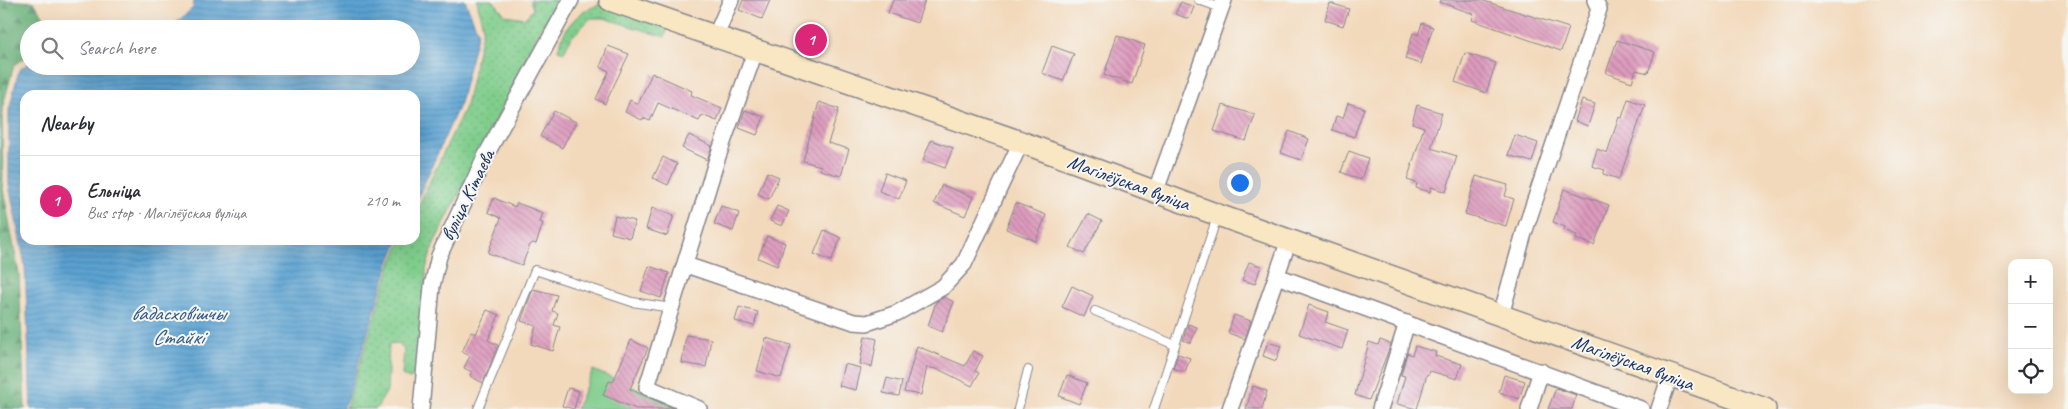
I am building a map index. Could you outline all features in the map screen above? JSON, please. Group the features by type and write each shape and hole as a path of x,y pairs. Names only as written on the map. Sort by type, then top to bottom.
{"main road":[{"path":"610,0 756,49"},
{"name":"Магілёўская вуліца","path":"756,49 1021,142 1155,193 1765,409"}],"street":[{"name":"вуліца Кітаева","path":"422,409 432,286 439,256 486,155 572,0"},
{"path":"716,35 731,0"},
{"path":"1501,315 1524,233 1599,9 1596,0"},
{"path":"1155,193 1222,4"},
{"path":"699,409 647,387 717,159 756,49"},
{"path":"686,265 854,322 867,323 897,313 943,287 964,264 1021,142"},
{"path":"1230,409 1289,240"},
{"path":"1277,276 1641,409"},
{"path":"1380,409 1407,324"},
{"path":"1528,409 1541,371"},
{"path":"1659,409 1670,376"}],"lane":[{"path":"1199,0 1222,4"},
{"path":"1154,409 1218,215"},
{"path":"478,409 535,270 632,302 672,308"},
{"path":"1095,311 1175,345"},
{"path":"1018,409 1028,370"}],"green space":[{"path":"0,0 34,2 46,20 20,20 20,61 14,65 2,109 3,189 19,274 25,409 0,409"},
{"path":"477,0 493,0 505,15 525,18 533,9 530,0 556,0 550,18 537,35 434,243 426,269 426,296 418,376 409,379 402,375 404,350 399,343 389,344 387,391 376,409 346,409 392,261 400,245 420,245 420,202 466,105 483,28"},
{"path":"604,3 668,27 665,37 604,18 591,18 570,39 564,52 558,50 564,33 574,20 587,10"},
{"path":"593,370 684,409 576,409"}],"water":[{"name":"вадасховішчы Стайкі","path":"194,0 465,0 478,32 460,103 420,193 420,90 20,90 20,240 9,185 9,110 20,69 20,75 420,75 420,20 179,20 193,8"},
{"name":"вадасховішчы Стайкі","path":"21,245 397,245 390,260 343,409 31,409 25,265"}],"building":[{"path":"743,0 770,0 762,19 739,10"},
{"path":"893,0 925,0 917,23 888,13"},
{"path":"1440,0 1481,0 1569,28 1561,51 1472,20 1474,14 1439,2"},
{"path":"1181,2 1194,7 1189,19 1175,14"},
{"path":"1330,3 1349,9 1343,26 1325,20"},
{"path":"1422,23 1433,27 1421,64 1405,59 1413,33 1418,35"},
{"path":"1117,35 1145,45 1132,84 1104,75"},
{"path":"1617,40 1655,52 1648,73 1636,70 1632,82 1606,73"},
{"path":"608,46 629,54 605,104 596,99 609,71 600,67"},
{"path":"1052,46 1074,54 1063,81 1042,73"},
{"path":"1465,53 1496,63 1486,93 1455,82"},
{"path":"652,73 692,91 691,95 722,108 717,121 702,115 699,121 658,103 650,121 643,118 642,120 625,112 630,100 638,104"},
{"path":"1628,99 1645,105 1619,179 1603,174 1605,170 1592,166 1597,149 1607,153 1619,117 1622,118"},
{"path":"1582,100 1595,104 1588,126 1575,121"},
{"path":"819,102 839,109 828,143 849,149 841,176 820,170 821,166 803,161"},
{"path":"1348,103 1364,108 1354,137 1332,130 1336,116 1343,118"},
{"path":"1223,105 1255,115 1246,141 1214,131"},
{"path":"1417,105 1442,113 1431,148 1457,156 1446,192 1431,187 1430,192 1416,188 1417,183 1407,180 1424,127 1412,123"},
{"path":"745,110 764,117 757,135 739,128"},
{"path":"554,111 576,122 562,148 540,136"},
{"path":"1289,131 1309,139 1301,160 1281,153"},
{"path":"689,135 712,146 707,160 682,148"},
{"path":"1515,135 1538,143 1532,162 1508,155"},
{"path":"931,140 953,148 945,168 923,160"},
{"path":"1349,151 1368,158 1361,180 1341,172"},
{"path":"663,157 677,164 668,185 653,178"},
{"path":"767,172 779,177 769,199 758,194"},
{"path":"885,173 906,181 899,199 879,191"},
{"path":"1476,176 1508,185 1505,196 1514,199 1506,226 1465,214"},
{"path":"942,185 973,197 965,216 934,203"},
{"path":"1564,189 1609,205 1594,245 1576,239 1577,235 1564,230 1565,227 1553,222"},
{"path":"494,198 515,207 517,203 543,213 540,222 543,223 536,244 530,245 522,265 488,253 501,218 488,212"},
{"path":"1016,203 1046,215 1036,241 1006,229"},
{"path":"721,206 739,213 733,231 714,224"},
{"path":"777,206 789,211 782,226 770,221"},
{"path":"652,208 674,215 667,236 646,229"},
{"path":"1088,214 1102,221 1084,254 1070,247"},
{"path":"615,216 635,221 630,238 611,233"},
{"path":"824,230 841,238 831,261 814,254"},
{"path":"767,236 785,243 777,266 758,258"},
{"path":"1249,262 1261,266 1255,284 1242,280"},
{"path":"649,266 669,273 661,298 641,291"},
{"path":"1072,286 1093,296 1084,317 1062,307"},
{"path":"533,289 557,295 552,311 558,313 554,325 560,327 553,351 531,344 536,326 521,321"},
{"path":"944,297 954,302 942,332 928,326 936,302"},
{"path":"1309,305 1329,312 1325,322 1348,330 1342,349 1299,334"},
{"path":"739,307 758,312 754,326 735,321"},
{"path":"487,310 499,315 488,340 498,345 483,383 470,376 472,372 464,368 470,356 462,352 471,332 476,334"},
{"path":"1234,315 1251,321 1245,339 1228,333"},
{"path":"1188,324 1197,327 1191,343 1183,340"},
{"path":"686,335 711,339 706,367 682,363"},
{"path":"865,336 877,339 872,367 860,364"},
{"path":"766,338 791,345 781,378 757,371"},
{"path":"631,340 648,348 630,389 675,409 636,409 603,395 609,381 613,382"},
{"path":"1380,340 1391,344 1369,400 1355,395 1369,342 1378,345"},
{"path":"1268,342 1281,346 1276,361 1263,356"},
{"path":"917,346 965,366 973,351 983,356 975,371 979,373 972,386 940,370 927,367 921,395 904,392"},
{"path":"1415,346 1436,352 1435,356 1462,364 1457,379 1430,371 1427,374 1417,409 1397,404 1405,376 1401,375 1407,353 1412,355"},
{"path":"1178,354 1190,358 1185,372 1173,368"},
{"path":"844,364 861,368 856,390 839,386"},
{"path":"1067,375 1087,383 1079,404 1059,396"},
{"path":"1504,375 1525,381 1519,399 1499,392"},
{"path":"887,378 902,382 899,396 883,393"},
{"path":"1253,386 1267,391 1262,409 1246,409"},
{"path":"568,388 579,391 574,409 562,406"},
{"path":"1556,388 1576,395 1572,409 1548,409"}],"place":[{"name":"Ельніца","path":"811,40"}]}
